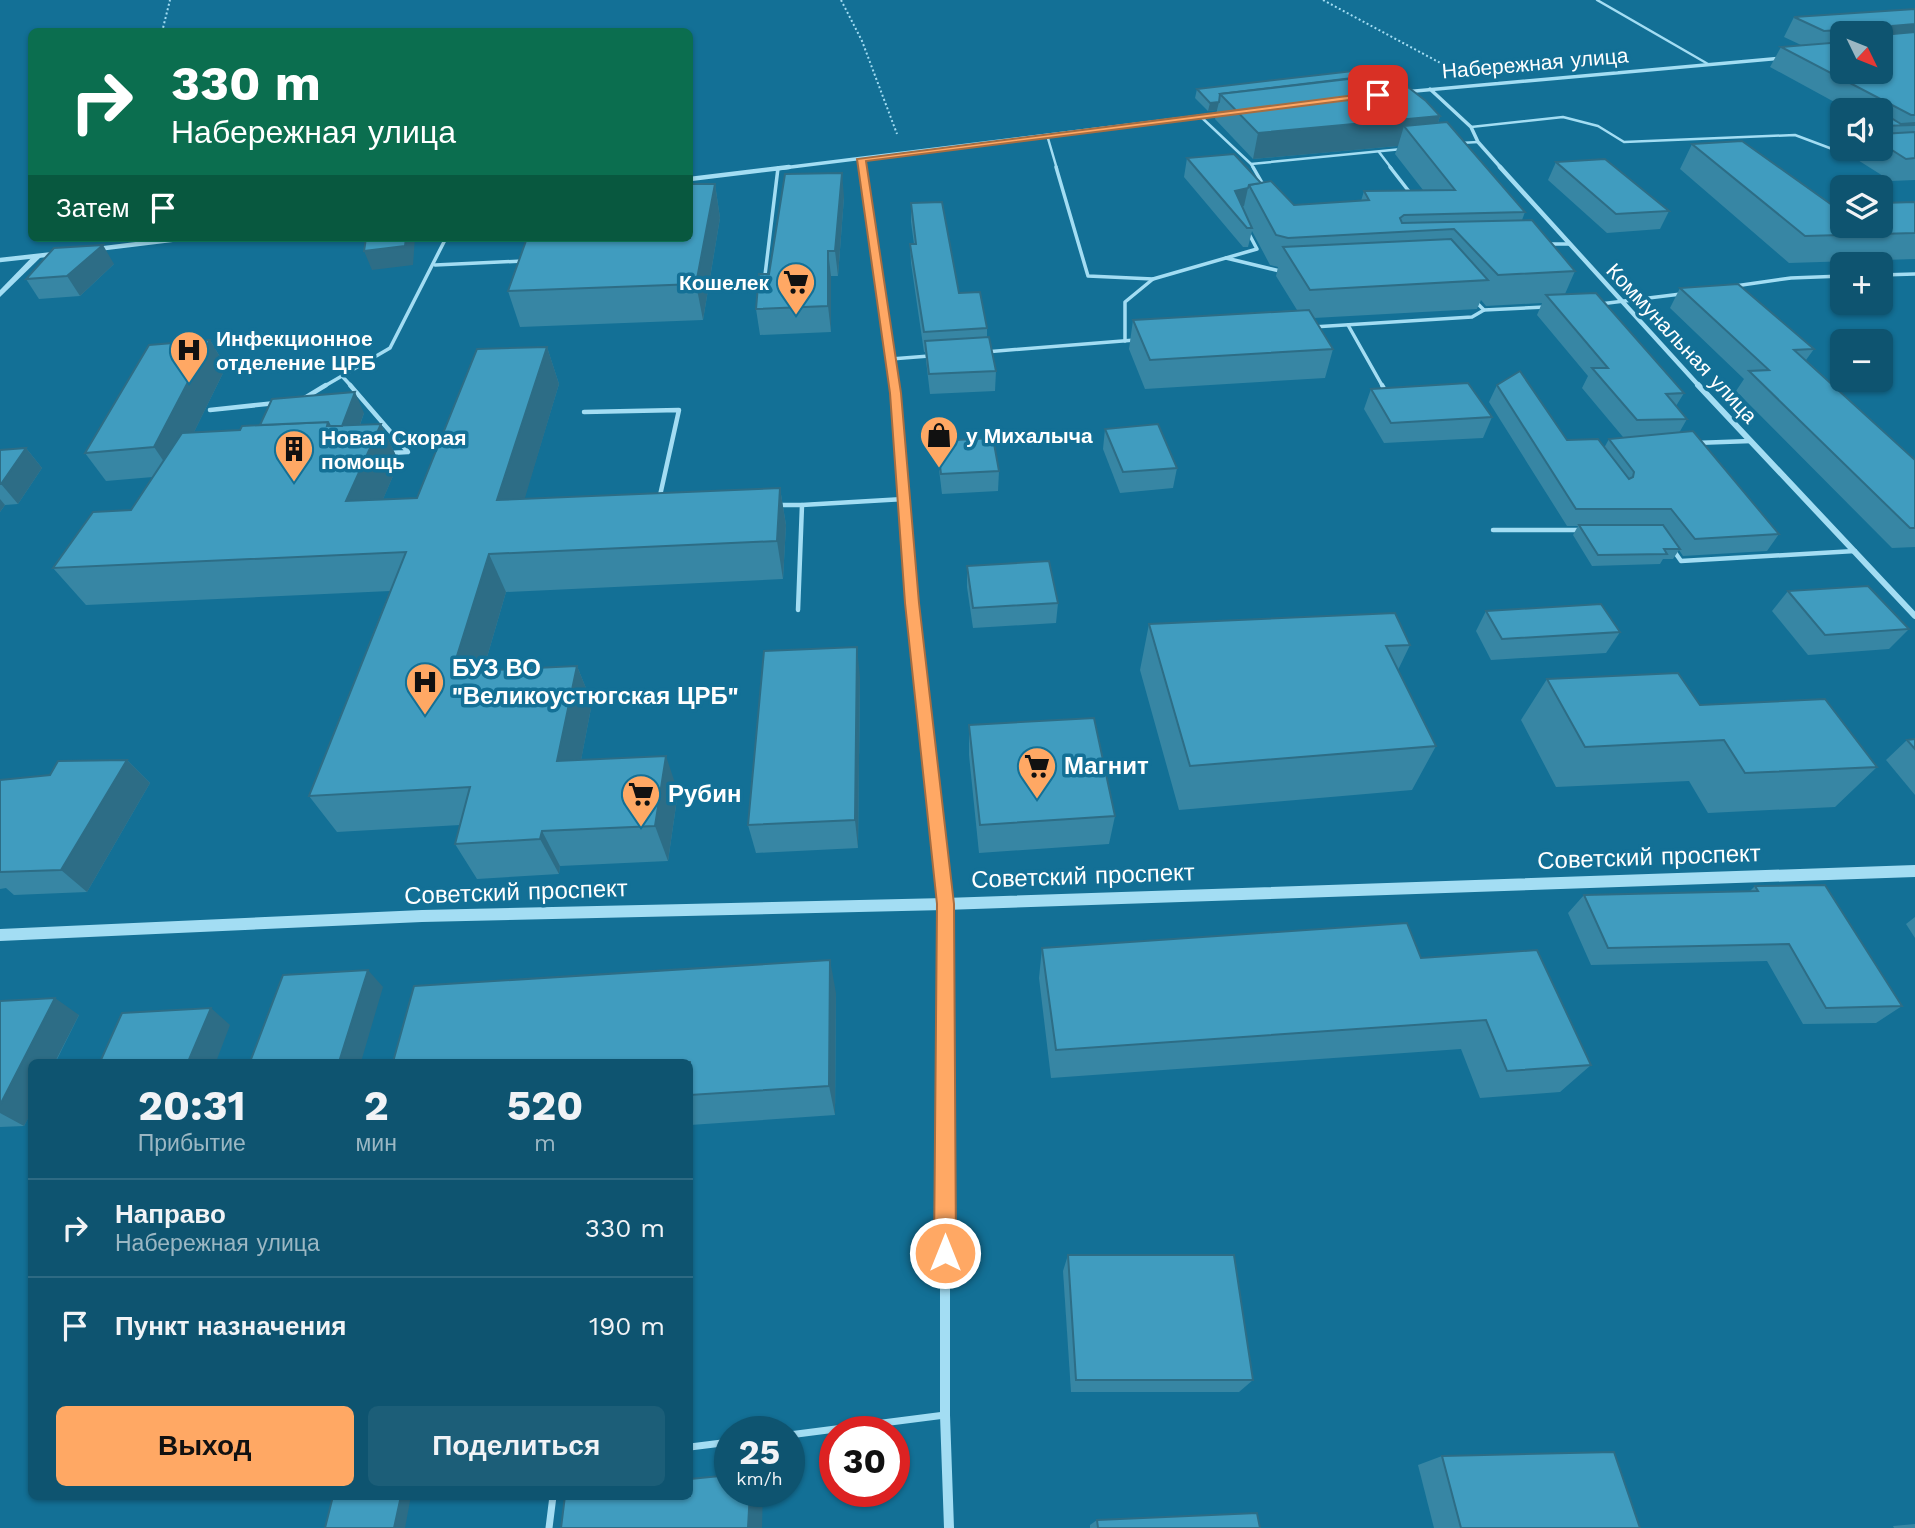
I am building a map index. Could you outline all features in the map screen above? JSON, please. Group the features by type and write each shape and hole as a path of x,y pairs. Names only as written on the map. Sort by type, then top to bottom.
{"street":[{"name":"Набережная улица","path":"1403,92 1466,84 1789,57"},
{"name":"Коммунальная улица","path":"1430,89 1471,127 1478,142 1621,303 1915,616"},
{"path":"693,179 1227,113"},
{"path":"861,159 891,359 912,603 945,904 945,1415 949,1528"},
{"path":"92,249 152,242"},
{"path":"0,260 65,253"},
{"path":"0,295 38,256"},
{"name":"Советский проспект","path":"0,935 422,916 945,904 1915,871"}],"lane":[{"path":"1597,0 1708,64"},
{"path":"1200,116 1251,164 1268,193"},
{"path":"1471,127 1563,117 1598,126 1624,142 1795,135 1830,148"},
{"path":"1047,135 1088,276 1153,279 1257,249 1247,230"},
{"path":"1453,144 1478,142"},
{"path":"1251,164 1404,149"},
{"path":"1379,152 1415,200"},
{"path":"765,275 778,168"},
{"path":"299,401 390,348 435,265 444,242"},
{"path":"1542,244 1569,244"},
{"path":"1226,258 1280,272 1294,271"},
{"path":"435,265 529,261"},
{"path":"1893,275 1915,274"},
{"path":"1726,287 1791,278 1830,276"},
{"path":"1125,341 1125,302 1153,279"},
{"path":"1468,291 1484,310"},
{"path":"1594,304 1621,303 1687,293"},
{"path":"1309,327 1472,317 1484,310 1552,306"},
{"path":"1348,325 1390,398"},
{"path":"973,352 1138,340"},
{"path":"891,359 932,356"},
{"path":"342,376 408,452 381,453"},
{"path":"210,410 286,402"},
{"path":"584,412 679,410 657,509"},
{"path":"1684,443 1751,441"},
{"path":"776,505 904,499"},
{"path":"798,610 802,505"},
{"path":"1493,530 1590,531"},
{"path":"1667,541 1681,561 1855,551"},
{"path":"805,1432 945,1415"},
{"path":"693,1447 714,1444"},
{"path":"549,1528 552,1500"}],"path":[{"path":"163,28 170,0"},
{"path":"841,0 863,41 903,151"},
{"path":"1323,0 1386,36 1424,52 1452,70 1466,84"}],"building":[{"path":"1915,9 1915,24 1894,26 1894,21 1830,21 1830,31 1824,31 1794,17"},
{"path":"1915,32 1915,115 1893,106 1893,98 1878,98 1852,84 1894,84 1894,34"},
{"path":"1830,43 1830,73 1781,47"},
{"path":"1362,70 1369,76 1220,94 1219,102 1210,103 1197,89"},
{"path":"1391,74 1426,101 1440,116 1258,133 1220,94"},
{"path":"1893,119 1901,124 1915,125 1893,126"},
{"path":"1447,122 1525,212 1404,215 1400,218 1402,223 1532,220 1575,271 1498,275 1454,229 1288,238 1276,235 1249,185 1271,181 1294,205 1369,200 1364,191 1455,190 1404,126"},
{"path":"1915,132 1915,158 1906,159 1893,151 1893,133"},
{"path":"1742,141 1830,204 1830,235 1805,236 1692,144"},
{"path":"1234,154 1261,183 1235,191 1252,228 1247,228 1187,158"},
{"path":"1605,159 1669,211 1616,214 1556,162"},
{"path":"842,173 835,251 828,251 828,306 756,309 759,274 769,274 785,174"},
{"path":"693,184 715,184 696,284 508,291 526,242 693,242"},
{"path":"942,202 959,293 980,292 987,328 924,332 910,244 916,244 911,203"},
{"path":"1915,202 1915,233 1893,234 1893,203"},
{"path":"1451,239 1488,280 1310,290 1283,247"},
{"path":"365,242 406,242 405,246 364,251"},
{"path":"103,245 67,276 26,279 54,248"},
{"path":"1738,284 1814,349 1794,350 1830,383 1830,392 1840,392 1915,460 1915,528 1910,528 1749,371 1769,370 1680,288"},
{"path":"1596,293 1684,393 1666,394 1687,419 1637,420 1592,368 1608,368 1546,295"},
{"path":"1309,310 1333,349 1150,360 1133,320"},
{"path":"989,337 996,371 929,374 925,341"},
{"path":"210,340 154,447 85,453 149,345"},
{"path":"547,347 497,500 780,488 777,541 489,554 452,672 577,666 557,761 666,756 655,826 542,831 540,839 455,844 470,787 309,796 406,552 53,568 93,512 131,510 182,433 240,430 242,426 328,422 327,426 381,424 346,501 417,498 477,349"},
{"path":"1520,371 1567,440 1598,439 1629,479 1634,472 1609,439 1693,431 1779,534 1695,539 1671,509 1576,509 1497,385"},
{"path":"1468,383 1492,417 1391,423 1371,389"},
{"path":"355,392 342,426 330,426 328,422 260,425 272,399"},
{"path":"1158,424 1177,468 1123,472 1105,429"},
{"path":"993,438 999,471 941,474 937,441"},
{"path":"26,448 1,484 0,484 0,450"},
{"path":"1579,525 1663,525 1680,549 1664,549 1667,554 1598,555"},
{"path":"1049,561 1058,603 973,608 967,566"},
{"path":"1868,586 1909,629 1825,635 1788,591"},
{"path":"1601,604 1620,632 1502,639 1486,611"},
{"path":"1395,613 1410,645 1386,646 1436,746 1190,766 1149,624"},
{"path":"857,647 855,820 748,825 764,651"},
{"path":"1678,673 1700,705 1825,699 1877,767 1745,773 1724,740 1585,747 1547,679"},
{"name":"Магнит","path":"1094,718 1115,816 980,825 969,725"},
{"path":"1915,739 1915,749 1907,740"},
{"path":"127,760 61,870 0,872 0,780 50,775 58,761"},
{"path":"1825,885 1902,1006 1826,1008 1789,944 1608,948 1584,895 1758,891 1755,886"},
{"path":"1407,923 1421,958 1537,950 1591,1065 1507,1071 1486,1020 1056,1050 1042,948"},
{"path":"830,960 829,1086 693,1095 693,1059 394,1059 414,986"},
{"path":"368,970 340,1059 251,1059 283,975"},
{"path":"55,998 0,1105 0,1001"},
{"path":"211,1008 189,1059 101,1059 122,1013"},
{"path":"1068,1255 1234,1255 1253,1380 1076,1380"},
{"path":"1614,1452 1640,1528 1461,1528 1442,1456"},
{"path":"714,1477 714,1507 749,1507 748,1528 561,1528 564,1500 693,1500 693,1479"},
{"path":"332,1500 400,1500 394,1528 325,1528"},
{"path":"1257,1513 1260,1528 1098,1528 1097,1520"}],"place":[{"name":"Кошелек","path":"796,316"},
{"name":"Инфекционное отделение ЦРБ","path":"189,384"},
{"name":"у Михалыча","path":"939,469"},
{"name":"Новая Скорая помощь","path":"294,483"},
{"name":"БУЗ ВО \"Великоустюгская ЦРБ\"","path":"425,716"},
{"name":"Магнит","path":"1037,800"},
{"name":"Рубин","path":"641,828"}],"route":[{"path":"945,1253 945,904 912,603 895,393 861,159 903,151 1378,95"}]}
